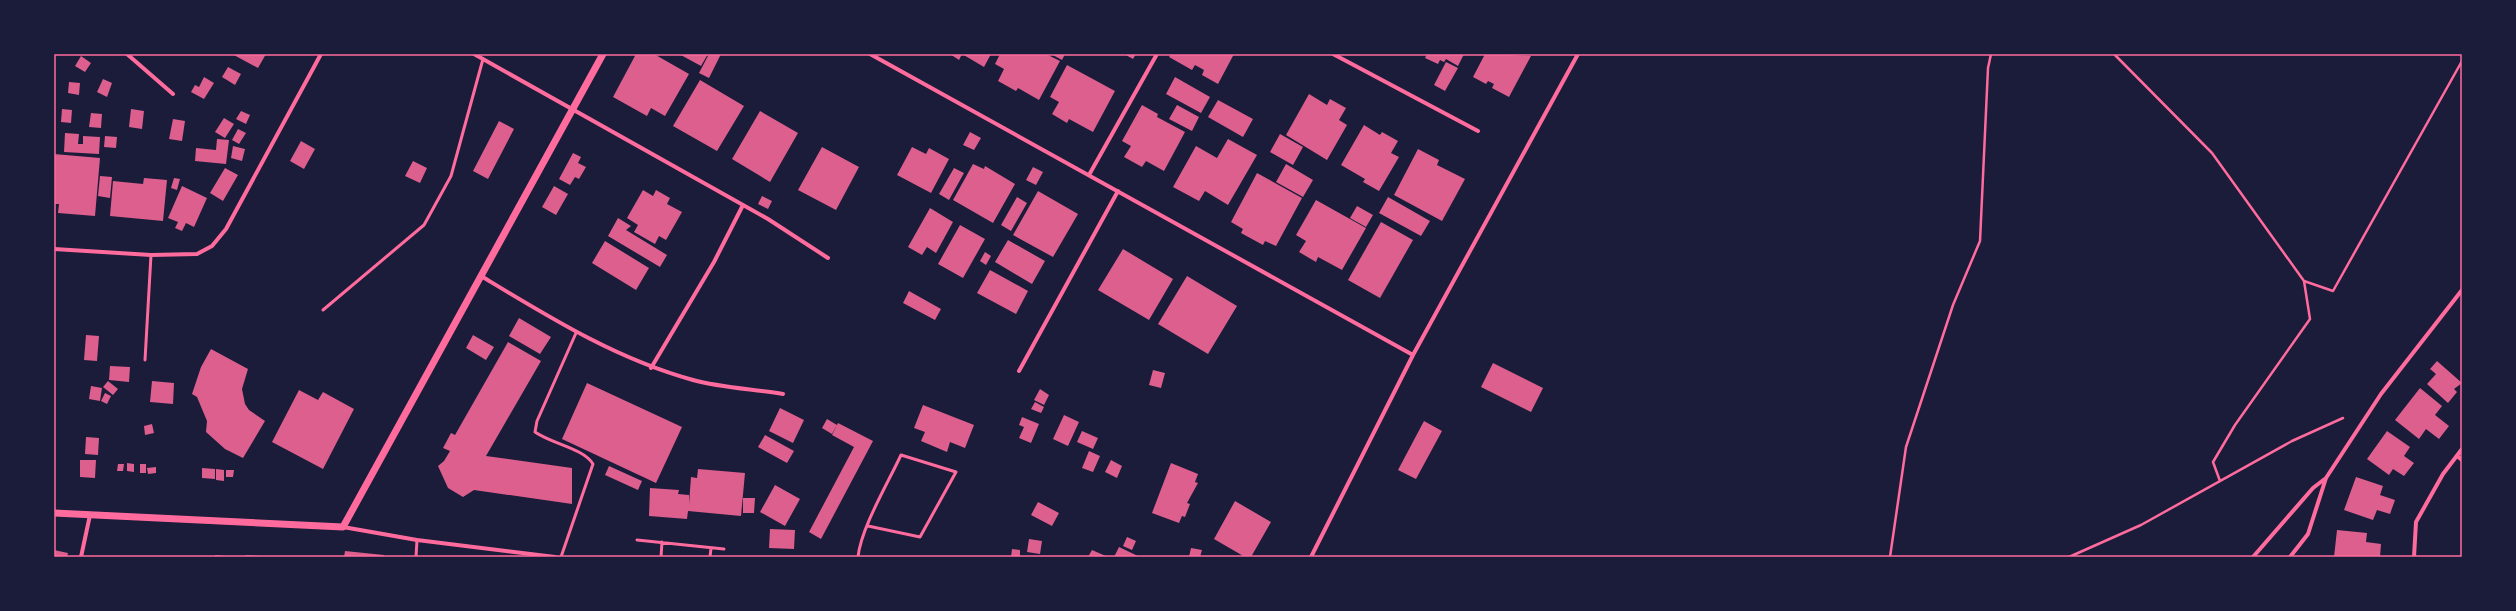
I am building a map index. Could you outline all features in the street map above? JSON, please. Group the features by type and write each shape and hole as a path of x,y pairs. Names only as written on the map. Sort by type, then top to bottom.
{"street":[{"path":"126,54 173,94"},
{"path":"54,249 151,256 197,254 212,246 226,229 321,54"},
{"path":"474,54 743,205 807,242 828,258"},
{"path":"343,527 603,54"},
{"path":"870,54 1414,355"},
{"path":"1089,175 1158,54"},
{"path":"1333,54 1478,132"},
{"path":"1311,557 1414,355 1578,54"},
{"path":"1019,371 1118,191"},
{"path":"651,368 714,262 743,205"},
{"path":"481,276 576,333 651,368 695,381 784,394"},
{"path":"2290,557 2308,534 2326,478 2381,394 2462,290"},
{"path":"2414,557 2416,522 2443,474 2462,449"},
{"path":"2457,456 2462,460"},
{"path":"2253,557 2314,488 2326,478"},
{"path":"54,513 343,527 504,555 555,557"},
{"path":"81,557 90,515"}],"lane":[{"path":"323,310 424,225 451,176 482,59"},
{"path":"145,360 151,256"},
{"path":"561,557 593,464 589,457 582,453 548,441 535,432 537,421 576,333"},
{"path":"858,557 859,548 868,526 901,455 956,472 920,537 868,526"},
{"path":"416,557 417,540"},
{"path":"637,540 724,549"},
{"path":"662,542 662,557"},
{"path":"710,557 711,548"}],"path":[{"path":"1890,557 1906,447 1953,305 1980,241 1988,68 1991,54"},
{"path":"2114,54 2212,154 2304,281 2310,319 2235,425 2213,462 2220,481"},
{"path":"2304,281 2333,291 2462,61"},
{"path":"2069,557 2141,525 2292,441 2343,418"}],"building":[{"path":"232,54 266,54 258,68"},
{"path":"636,54 654,54 689,74 665,116 651,108 647,116 613,97"},
{"path":"679,54 708,54 701,66"},
{"path":"709,54 721,54 709,78 699,73"},
{"path":"950,54 962,54 959,60"},
{"path":"962,54 991,54 984,67"},
{"path":"1000,54 1046,54 1060,61 1039,100 1018,88 1016,91 998,81 1004,69 995,64"},
{"path":"1051,54 1065,54 1062,60"},
{"path":"1124,54 1136,54 1133,59"},
{"path":"1171,54 1234,54 1218,84 1202,75 1204,70 1195,65 1192,70 1169,57"},
{"path":"1427,54 1464,54 1458,66 1446,59 1444,62 1440,60 1438,64 1425,58"},
{"path":"1485,54 1531,56 1509,97 1492,88 1494,84 1488,81 1486,84 1473,77"},
{"path":"81,56 91,63 85,72 75,66"},
{"path":"1446,62 1458,68 1445,91 1434,85"},
{"path":"1067,65 1115,91 1093,132 1069,119 1067,123 1052,114 1059,102 1050,97"},
{"path":"228,67 241,74 235,85 222,77"},
{"path":"204,77 214,83 204,99 191,92 195,85 199,87"},
{"path":"1175,77 1210,97 1201,113 1166,94"},
{"path":"103,79 112,83 107,97 97,92"},
{"path":"700,80 744,106 717,151 673,126"},
{"path":"69,82 80,83 79,95 68,93"},
{"path":"1309,94 1327,105 1330,99 1346,108 1339,120 1347,125 1327,160 1286,135"},
{"path":"1218,100 1253,119 1243,137 1208,117"},
{"path":"1142,105 1158,114 1157,117 1185,132 1164,171 1146,161 1142,167 1124,157 1131,146 1122,141"},
{"path":"1177,105 1199,117 1192,131 1169,119"},
{"path":"62,109 72,110 71,123 61,122"},
{"path":"131,109 144,111 142,129 129,127"},
{"path":"241,111 250,115 246,124 236,119"},
{"path":"760,111 798,133 770,182 732,159"},
{"path":"91,113 102,114 101,128 89,127"},
{"path":"224,118 234,124 225,138 215,132"},
{"path":"173,119 185,121 182,141 169,139"},
{"path":"499,121 514,129 488,179 473,171"},
{"path":"1364,125 1380,135 1382,132 1398,141 1391,153 1399,157 1379,191 1363,182 1365,179 1341,165"},
{"path":"238,129 246,133 239,144 232,140"},
{"path":"970,132 981,138 974,150 963,145"},
{"path":"65,133 79,134 78,144 83,144 83,136 100,137 99,154 64,152"},
{"path":"1280,134 1303,147 1293,165 1270,152"},
{"path":"105,136 117,137 116,148 104,147"},
{"path":"217,139 229,140 226,164 195,161 196,148 216,150"},
{"path":"1228,139 1257,155 1228,205 1205,191 1199,201 1173,187 1196,146 1217,158"},
{"path":"301,141 315,149 304,169 290,161"},
{"path":"233,146 245,149 242,161 231,158"},
{"path":"822,147 859,167 836,210 798,190"},
{"path":"912,147 926,154 929,148 949,159 931,193 897,175"},
{"path":"1418,149 1439,160 1437,165 1465,179 1442,221 1394,195"},
{"path":"573,153 581,157 578,163 586,167 579,179 575,177 570,185 559,179"},
{"path":"54,154 100,158 95,216 58,213 59,204 54,204"},
{"path":"413,161 427,168 420,183 405,176"},
{"path":"973,164 984,169 985,166 1015,184 993,223 953,200"},
{"path":"1286,164 1313,180 1303,197 1276,182"},
{"path":"1033,167 1043,172 1036,185 1026,180"},
{"path":"225,168 238,175 223,201 210,193"},
{"path":"954,168 964,173 949,200 939,194"},
{"path":"1257,173 1302,198 1276,246 1265,241 1263,245 1241,233 1243,229 1231,222"},
{"path":"100,176 112,177 110,198 98,196"},
{"path":"144,178 167,180 163,221 110,216 113,181 143,184"},
{"path":"174,178 180,179 177,190 171,188"},
{"path":"182,186 207,198 194,227 186,223 182,231 175,228 178,222 168,218"},
{"path":"554,186 568,194 556,215 542,207"},
{"path":"643,190 653,196 656,190 670,198 667,204 682,212 666,240 659,236 655,244 634,232 638,225 627,218"},
{"path":"1038,191 1078,214 1053,257 1013,235"},
{"path":"762,196 772,201 768,209 758,204"},
{"path":"1017,197 1027,203 1011,231 1001,225"},
{"path":"1388,197 1430,221 1421,236 1379,213"},
{"path":"1316,200 1366,228 1342,270 1318,257 1316,262 1299,252 1306,241 1296,235"},
{"path":"1357,206 1373,215 1366,227 1350,218"},
{"path":"930,208 953,222 936,253 927,247 922,255 908,247"},
{"path":"618,218 631,226 626,230 667,255 660,267 608,236"},
{"path":"1381,222 1413,240 1380,298 1348,280"},
{"path":"960,225 985,239 963,278 938,264"},
{"path":"1008,240 1045,261 1032,284 995,262"},
{"path":"605,241 649,268 636,290 592,263"},
{"path":"1123,249 1173,279 1149,320 1098,290"},
{"path":"985,252 991,256 986,265 980,261"},
{"path":"990,270 1028,291 1016,314 977,293"},
{"path":"1187,276 1237,306 1208,354 1158,324"},
{"path":"909,291 941,309 935,320 903,303"},
{"path":"519,318 551,337 540,354 509,336"},
{"path":"86,335 99,336 97,361 84,360"},
{"path":"473,335 494,347 486,360 466,348"},
{"path":"508,342 541,361 486,456 572,468 572,504 474,490 463,497 448,488 438,466 444,461 450,451 443,448 451,433 455,435"},
{"path":"211,349 248,369 242,389 245,404 249,410 265,421 243,458 225,449 206,432 207,421 197,397 192,394 201,367"},
{"path":"2437,361 2462,383 2454,389 2457,392 2448,403 2427,384 2436,374 2430,369"},
{"path":"1493,363 1543,388 1531,412 1481,387"},
{"path":"110,366 130,367 129,382 109,380"},
{"path":"1153,370 1165,373 1161,388 1149,385"},
{"path":"108,381 118,389 113,395 103,387"},
{"path":"152,381 174,383 173,404 150,402"},
{"path":"587,383 682,427 656,483 562,439"},
{"path":"91,386 102,388 100,401 89,399"},
{"path":"2420,388 2442,406 2435,415 2449,426 2439,439 2426,429 2419,439 2395,420"},
{"path":"1040,389 1049,395 1044,405 1034,400"},
{"path":"299,390 318,400 323,392 354,409 323,469 272,442"},
{"path":"105,393 111,396 107,404 101,401"},
{"path":"1035,402 1044,407 1041,413 1031,409"},
{"path":"923,405 974,425 965,448 950,442 947,452 921,441 925,432 914,428"},
{"path":"780,408 804,420 793,443 769,431"},
{"path":"1064,415 1079,422 1068,446 1053,439"},
{"path":"1022,417 1039,424 1031,443 1019,438 1024,427 1019,425"},
{"path":"827,419 837,425 832,434 822,428"},
{"path":"1424,421 1442,431 1416,479 1398,470"},
{"path":"838,423 873,441 821,539 809,532 854,447 832,435"},
{"path":"152,424 154,433 145,435 144,426"},
{"path":"1082,431 1098,438 1093,449 1077,442"},
{"path":"2387,431 2410,447 2404,456 2414,463 2404,476 2393,469 2389,475 2367,459"},
{"path":"765,435 794,451 787,463 758,447"},
{"path":"86,437 99,438 98,455 85,454"},
{"path":"1089,451 1100,456 1093,472 1082,468"},
{"path":"80,460 96,460 95,478 80,477"},
{"path":"1111,460 1122,466 1117,478 1105,472"},
{"path":"127,463 134,464 134,472 127,471"},
{"path":"1171,463 1198,474 1195,482 1198,483 1187,503 1190,504 1185,517 1182,516 1179,523 1152,513"},
{"path":"118,464 124,464 123,471 117,471"},
{"path":"140,464 146,464 146,473 140,473"},
{"path":"609,466 642,481 638,490 605,475"},
{"path":"156,467 156,473 148,474 147,468"},
{"path":"202,468 215,469 215,479 202,478"},
{"path":"216,469 224,470 224,481 216,480"},
{"path":"698,469 745,473 741,516 688,511 687,519 649,516 650,488 679,490 678,494 689,495 689,504 691,477 697,478"},
{"path":"226,470 234,470 233,477 226,477"},
{"path":"2356,477 2383,486 2380,495 2395,500 2390,514 2377,510 2373,520 2344,510"},
{"path":"775,485 800,499 785,526 760,512"},
{"path":"743,498 755,498 754,513 743,513"},
{"path":"1235,501 1271,522 1251,557 1245,557 1214,539"},
{"path":"1038,502 1059,513 1052,526 1031,515"},
{"path":"770,529 795,530 794,549 769,548"},
{"path":"2337,530 2367,533 2366,542 2381,544 2380,557 2334,557"},
{"path":"1127,537 1136,541 1132,550 1123,546"},
{"path":"1029,539 1042,541 1040,554 1027,552"},
{"path":"1119,547 1140,557 1114,557"},
{"path":"1191,548 1202,550 1200,557 1189,557"},
{"path":"1012,549 1020,550 1020,557 1011,557"},
{"path":"54,550 68,553 67,557 54,557"},
{"path":"1092,550 1108,557 1088,557"},
{"path":"345,551 384,555 384,557 344,557"},
{"path":"215,555 226,556 226,557 215,557"},
{"path":"246,555 260,556 260,557 246,557"}]}
